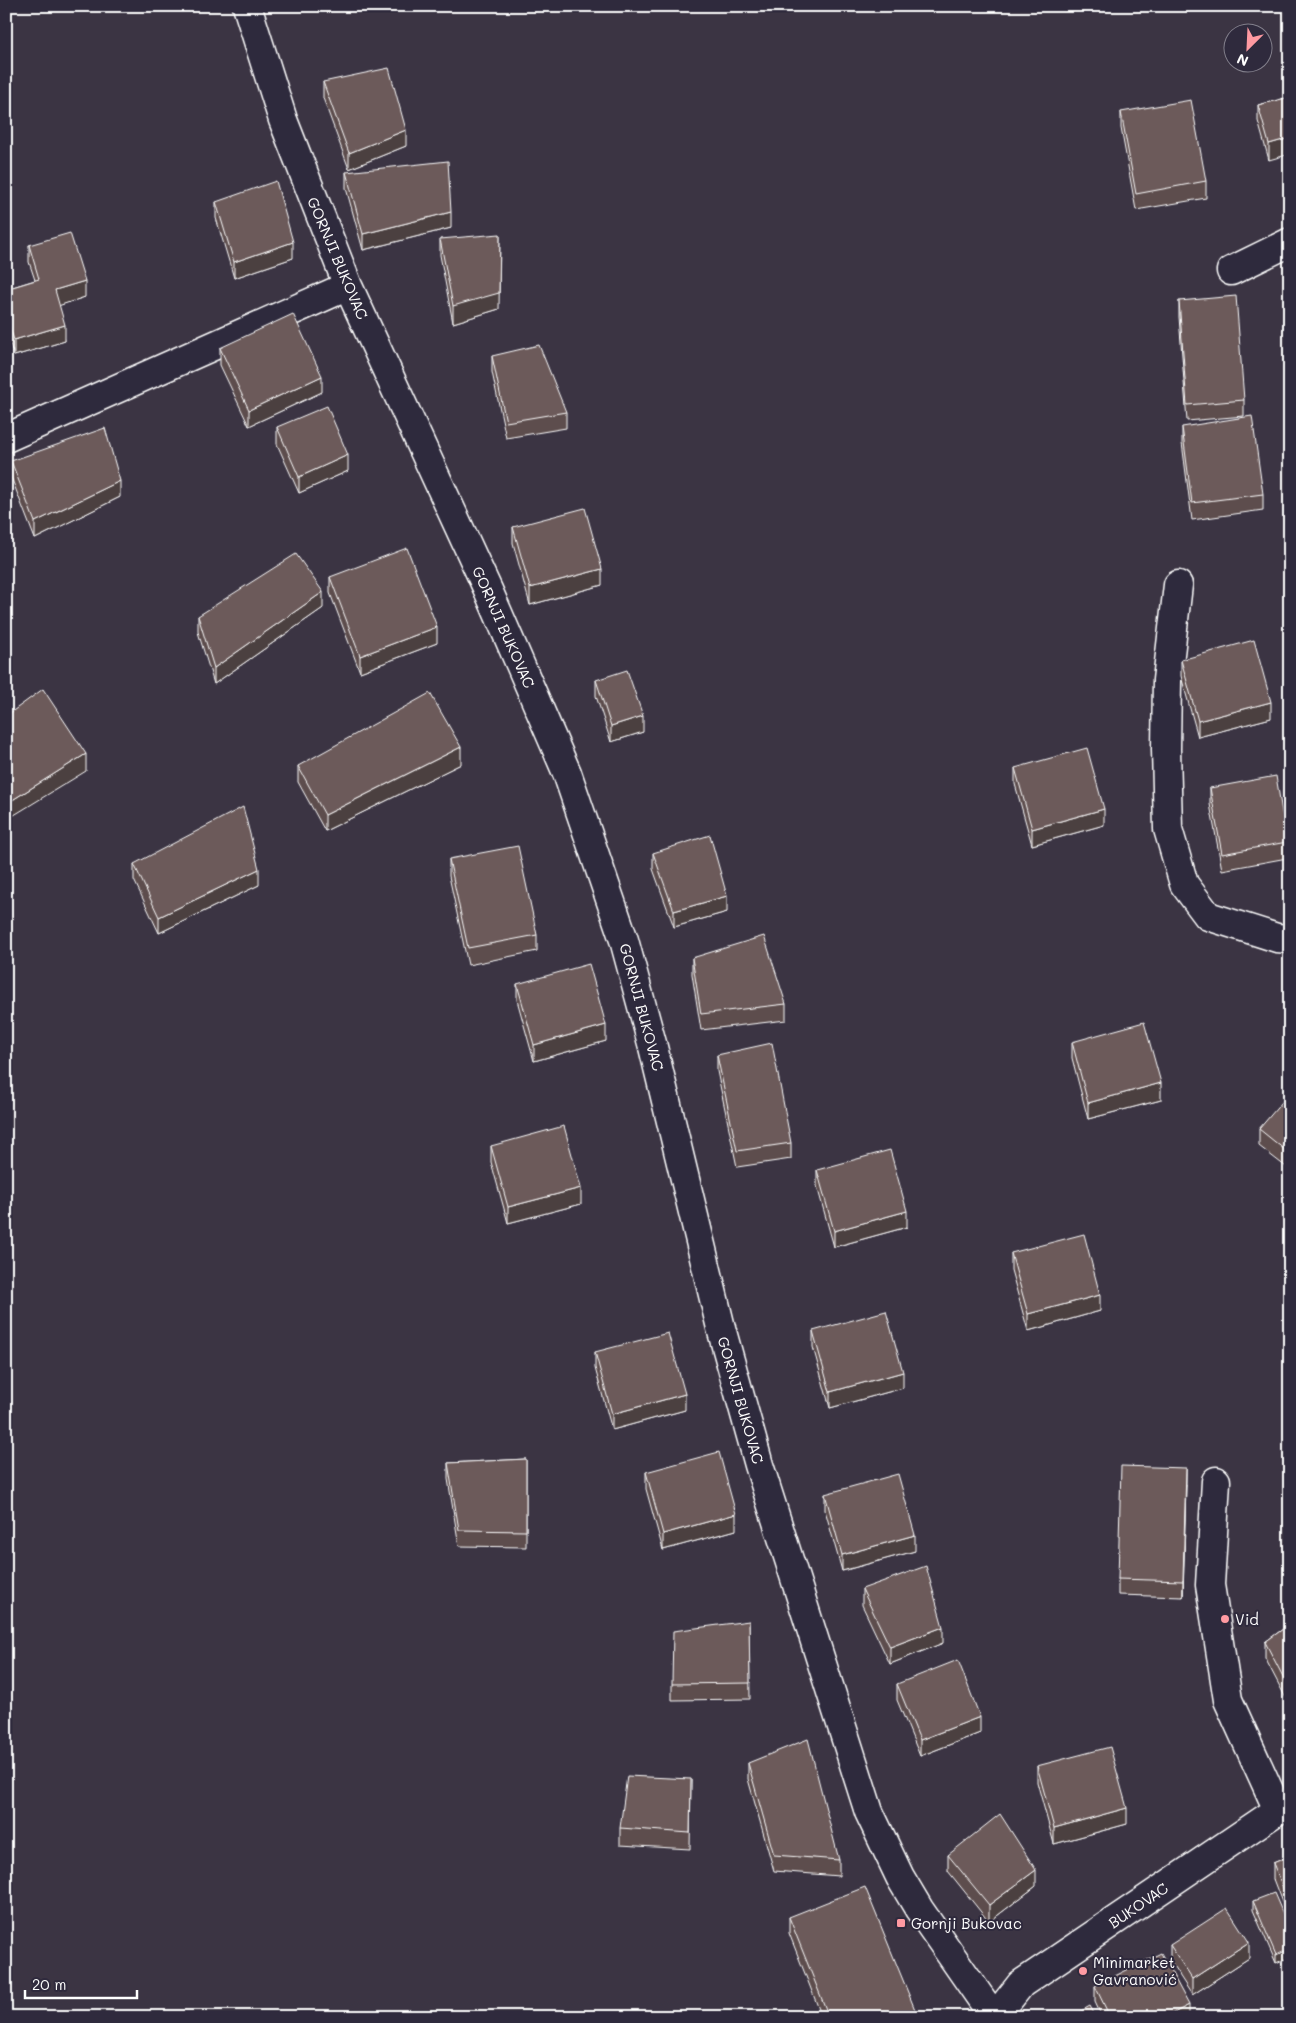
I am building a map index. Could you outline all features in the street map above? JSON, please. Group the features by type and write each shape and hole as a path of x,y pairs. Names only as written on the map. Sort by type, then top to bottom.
{"street":[{"name":"GORNJI BUKOVAC","path":"247,6 283,120 348,286 488,590 567,773 624,940 656,1056 721,1328 759,1465 869,1812 900,1877 918,1909 995,2017"},
{"path":"1231,271 1290,242"},
{"path":"6,438 348,286"},
{"path":"1178,585 1167,680 1166,749 1168,829 1184,884 1208,916 1277,938 1290,939"},
{"path":"1216,1482 1210,1585 1228,1700 1284,1806"},
{"name":"BUKOVAC","path":"995,2017 1022,1984 1284,1806"}],"building":[{"path":"389,68 406,130 349,153 323,82"},
{"path":"1290,97 1290,138 1269,144 1258,105"},
{"path":"1191,100 1206,181 1136,194 1121,112"},
{"path":"448,161 451,212 363,234 346,172"},
{"path":"276,181 293,242 234,262 216,202"},
{"path":"70,233 85,281 55,290 65,325 14,340 6,316 6,289 39,279 29,245"},
{"path":"500,234 499,293 453,306 440,239"},
{"path":"1236,296 1244,400 1187,405 1179,301"},
{"path":"293,314 322,376 249,410 220,348"},
{"path":"539,345 566,412 506,422 492,356"},
{"path":"327,406 348,455 299,477 277,427"},
{"path":"1252,416 1263,494 1192,503 1182,427"},
{"path":"105,428 120,481 35,522 11,461"},
{"path":"585,508 602,569 530,588 513,527"},
{"path":"407,548 437,627 360,656 330,577"},
{"path":"296,554 323,592 214,668 198,616"},
{"path":"1254,640 1271,702 1198,721 1181,660"},
{"path":"627,670 643,716 611,726 596,680"},
{"path":"43,689 86,754 6,804 6,716"},
{"path":"430,693 461,747 325,815 298,766"},
{"path":"1087,748 1104,809 1032,829 1015,768"},
{"path":"1276,776 1287,842 1222,854 1210,788"},
{"path":"243,807 259,869 159,917 134,864"},
{"path":"710,835 727,896 674,911 653,853"},
{"path":"518,846 537,935 468,948 449,859"},
{"path":"764,936 786,1004 701,1014 692,958"},
{"path":"589,964 606,1025 534,1045 517,984"},
{"path":"1144,1022 1161,1083 1088,1103 1072,1042"},
{"path":"772,1043 791,1143 737,1151 717,1055"},
{"path":"1288,1095 1290,1096 1290,1154 1259,1129"},
{"path":"564,1126 581,1188 508,1207 491,1146"},
{"path":"890,1150 907,1211 834,1231 817,1170"},
{"path":"1084,1234 1100,1295 1028,1314 1011,1253"},
{"path":"886,1311 903,1372 830,1392 813,1331"},
{"path":"668,1333 685,1394 612,1414 595,1352"},
{"path":"719,1452 736,1514 663,1534 646,1472"},
{"path":"526,1459 526,1531 459,1530 448,1463"},
{"path":"1121,1466 1186,1468 1183,1581 1118,1579"},
{"path":"898,1474 915,1535 842,1555 825,1494"},
{"path":"926,1566 943,1627 890,1647 862,1589"},
{"path":"749,1621 750,1683 672,1684 673,1631"},
{"path":"1290,1624 1290,1690 1265,1642"},
{"path":"958,1660 980,1717 920,1740 897,1684"},
{"path":"808,1739 839,1860 774,1855 748,1763"},
{"path":"1110,1747 1127,1808 1054,1828 1037,1766"},
{"path":"627,1776 691,1779 690,1833 620,1828"},
{"path":"1000,1814 1036,1870 989,1905 948,1855"},
{"path":"1290,1856 1290,1906 1273,1863"},
{"path":"865,1887 918,2017 829,2017 789,1917"},
{"path":"1274,1893 1290,1930 1290,1948 1276,1955 1253,1901"},
{"path":"1227,1908 1249,1942 1192,1979 1170,1945"},
{"path":"1161,1953 1189,2005 1166,2017 1110,2017 1095,1986"},
{"path":"1090,2006 1096,2017 1070,2017"}],"place":[{"name":"Vid","path":"1225,1619"},
{"name":"Gornji Bukovac","path":"901,1923"},
{"name":"Minimarket Gavranović","path":"1083,1971"}]}
